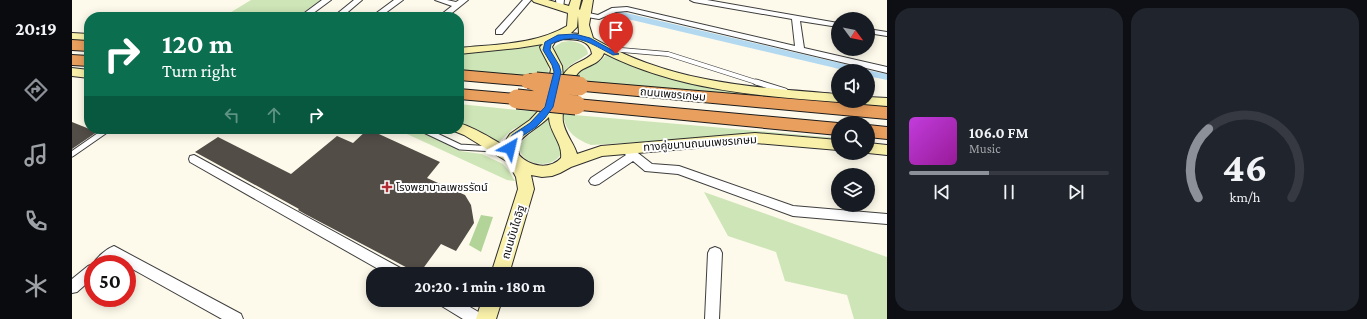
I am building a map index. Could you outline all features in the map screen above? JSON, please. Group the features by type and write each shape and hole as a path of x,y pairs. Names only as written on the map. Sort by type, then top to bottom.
{"highway":[{"path":"72,45 84,46"},
{"path":"72,60 84,61"},
{"name":"ถนนเพชรเกษม","path":"464,75 887,113"},
{"name":"ถนนเพชรเกษม","path":"464,94 831,128"},
{"path":"875,132 887,133"}],"main road":[{"path":"537,0 560,3 579,13"},
{"path":"564,163 570,152 559,132 556,121 568,75 574,68 591,61 598,54 598,50 583,30 576,0"},
{"path":"526,189 524,177 510,148 511,142 515,137 533,125 548,107 558,72 546,47 548,42 572,27 588,0"},
{"path":"464,50 538,42 567,35 590,41 636,63 679,77 732,88 831,97"},
{"path":"72,36 84,37"},
{"path":"72,72 84,73"},
{"path":"875,101 887,102"},
{"path":"464,130 500,150 531,170 551,170"},
{"name":"ทางคู่ขนานถนนเพชรเกษม","path":"551,170 564,163 601,151 629,152 755,138 831,144"},
{"path":"875,149 887,150"},
{"path":"526,189 536,179 551,170"},
{"name":"ถนนบันไดอิฐ","path":"502,267 526,189"},
{"path":"486,319 490,307"}],"street":[{"path":"310,12 326,0"},
{"path":"343,12 358,0"},
{"path":"382,12 399,0"},
{"path":"439,0 460,2"},
{"path":"499,32 527,0"},
{"path":"694,0 831,25"},
{"path":"448,12 460,2"},
{"path":"579,13 599,17 615,10 627,10 887,70"},
{"path":"796,18 800,50"},
{"path":"875,32 887,34"},
{"path":"596,181 629,152 649,168 679,170 793,211 887,219"},
{"path":"194,159 387,267"},
{"path":"110,255 114,252 119,255"},
{"path":"712,319 715,253"},
{"path":"136,264 236,319"},
{"path":"72,287 84,277"},
{"path":"457,307 477,319"}],"lane":[{"path":"606,49 668,54 760,84 802,95"},
{"path":"72,154 101,134"},
{"path":"433,134 460,147 500,150"}],"green space":[{"path":"251,0 321,0 304,12 231,12"},
{"path":"570,41 584,46 588,54 569,66 562,76 563,65 555,52 554,47 562,42"},
{"path":"542,44 540,51 548,60 549,77 464,72 464,53"},
{"path":"606,55 671,79 739,92 798,98 664,90 583,83 573,79 578,71 600,61"},
{"path":"464,105 538,112 536,116 527,123 513,129 499,142 464,124"},
{"path":"563,114 831,137 831,139 766,135 591,145 572,134 564,120"},
{"path":"547,119 549,120 550,127 562,151 558,158 552,162 537,164 524,157 520,151 520,143"},
{"path":"407,134 426,134 460,151 482,154 503,164 515,181 507,180"},
{"path":"704,192 887,257 887,319 854,319 847,295 785,281 776,252 728,236"},
{"path":"481,215 493,217 481,252 469,245"}],"building":[{"path":"72,122 84,127 84,134 94,134 72,149"},
{"path":"363,134 379,134 440,162 427,178 465,195 471,205 474,223 456,251 441,244 424,267 406,267 305,214 298,210 299,209 195,152 218,137 291,174 337,136 353,143"}],"waterway":[{"path":"618,14 831,64"},
{"path":"875,74 887,77"}],"place":[{"name":"โรงพยาบาลเพชรรัตน์","path":"387,187"}],"route":[{"path":"510,148 511,142 515,137 533,125 548,107 558,72 552,57 546,50 548,42 555,38 567,35 582,37 616,54"}]}
